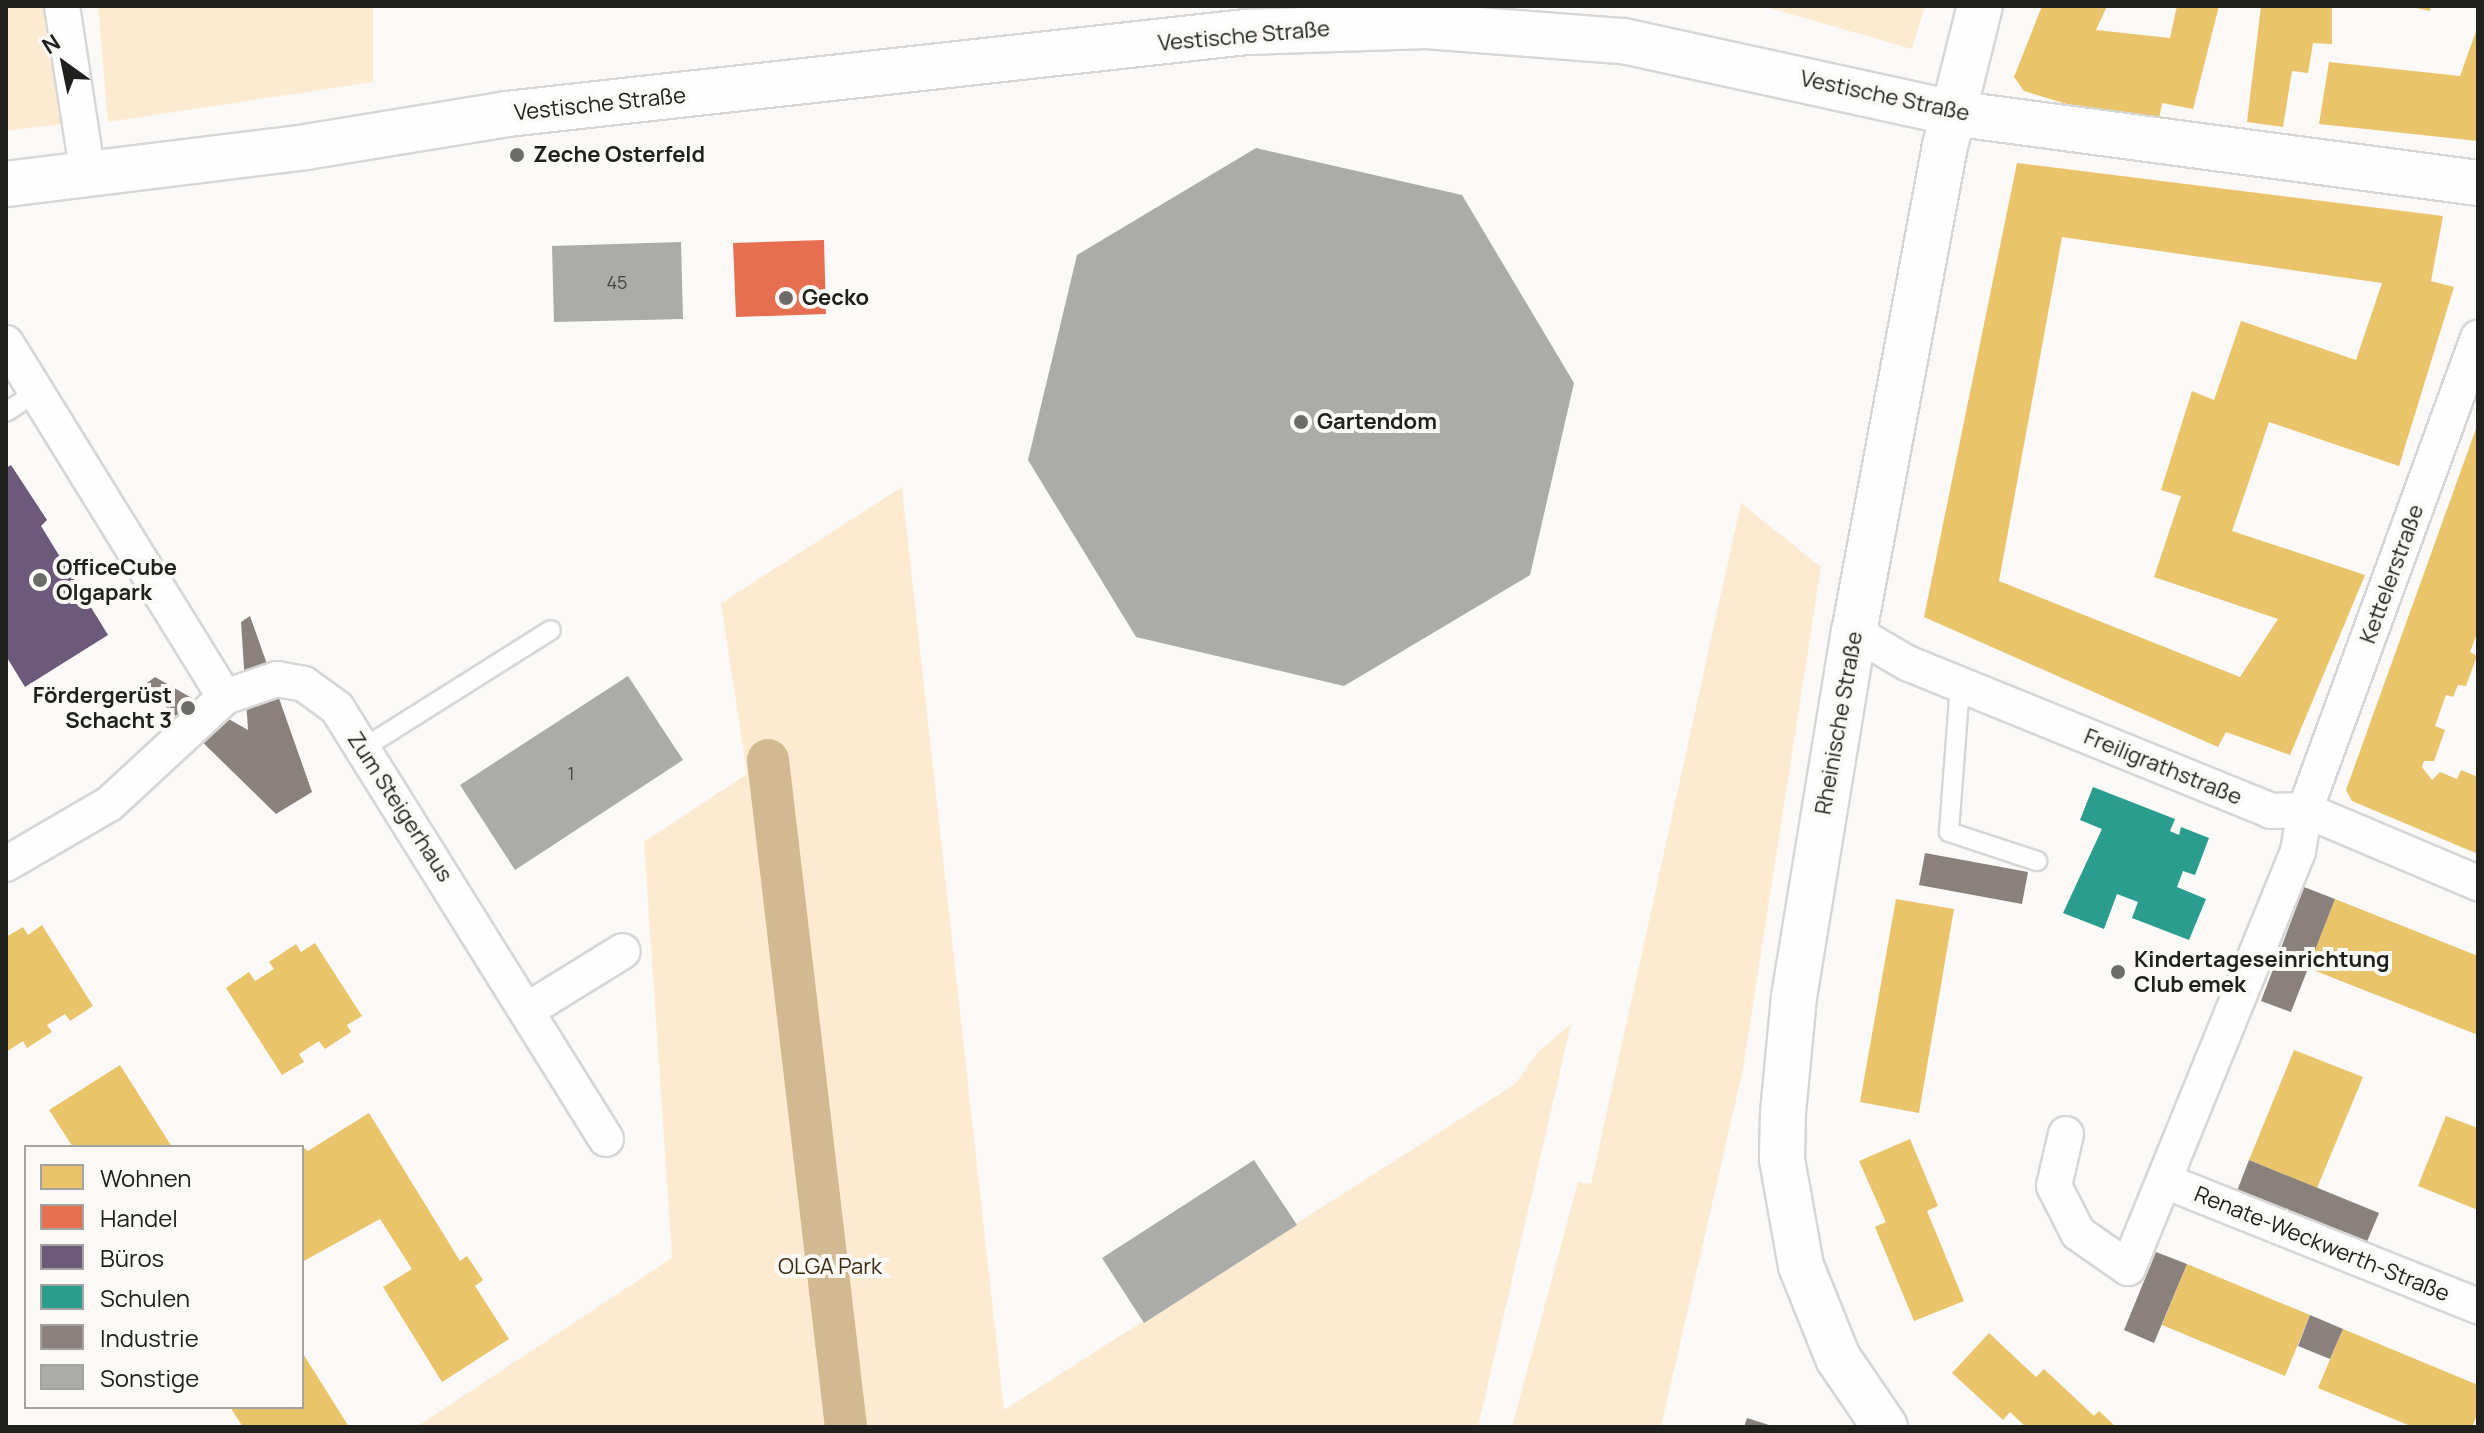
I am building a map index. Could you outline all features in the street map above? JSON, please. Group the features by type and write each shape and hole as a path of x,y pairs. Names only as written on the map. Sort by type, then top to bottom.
{"street":[{"path":"62,6 88,175"},
{"name":"Rheinische Straße","path":"1885,1427 1838,1358 1811,1296 1794,1238 1782,1159 1794,997 1854,632 1952,113 1980,6"},
{"name":"Vestische Straße","path":"6,184 306,147 507,114 1324,28 1489,28 1623,41 1952,113 2478,183"},
{"name":"Kettelerstraße","path":"2305,810 2478,338"},
{"path":"6,343 225,697"},
{"name":"Freiligrathstraße","path":"1854,632 1907,663 2271,811 2305,810 2478,883"},
{"name":"Zum Steigerhaus","path":"13,860 109,804 225,697 277,679 304,684 337,708 529,1009 606,1139"},
{"name":"Renate-Weckwerth-Straße","path":"2066,1134 2054,1186 2078,1233 2128,1268 2298,851 2305,810"},
{"path":"529,1009 623,951"},
{"name":"Renate-Weckwerth-Straße","path":"2165,1181 2478,1306"}],"lane":[{"path":"6,412 37,392"},
{"path":"362,749 551,630"},
{"path":"1960,685 1949,832 2037,861"}],"green space":[{"path":"6,6 43,6 62,124 6,131"},
{"path":"98,6 373,6 373,82 108,122"},
{"path":"1762,6 1925,6 1912,49"},
{"name":"OLGA Park","path":"902,487 1004,1410 1515,1084 1539,1051 1571,1024 1478,1427 416,1427 672,1258 644,842 747,774 721,603"},
{"path":"1741,503 1821,567 1743,1069 1661,1427 1512,1427 1578,1182 1591,1184"}],"building: Wohnen":[{"path":"2042,6 2107,6 2096,30 2170,38 2177,6 2219,6 2193,109 2162,103 2159,119 2070,105 2024,91 2014,77"},
{"path":"2261,6 2332,6 2332,44 2313,43 2308,73 2292,71 2283,127 2247,122"},
{"path":"2407,6 2431,6 2430,11"},
{"path":"2478,26 2478,141 2319,124 2329,62 2460,76"},
{"path":"2017,163 2443,216 2431,281 2454,287 2399,466 2269,422 2232,531 2365,575 2290,755 2226,732 2218,747 1924,617","holes":["2062,237 2382,283 2356,360 2241,321 2214,400 2192,391 2161,490 2181,496 2154,577 2278,619 2240,677 1999,581"]},
{"path":"2478,423 2478,630 2470,652 2477,656 2466,686 2458,685 2453,697 2446,695 2435,726 2445,730 2434,761 2424,761 2422,767 2432,780 2440,772 2457,779 2461,770 2478,777 2478,854 2352,801 2346,790"},
{"path":"1896,899 1954,909 1919,1113 1860,1102"},
{"path":"2335,899 2478,956 2478,1035 2308,968"},
{"path":"42,925 93,1006 70,1021 65,1014 47,1025 52,1032 27,1048 23,1041 6,1052 6,937 23,927 28,935"},
{"path":"315,943 362,1016 347,1025 351,1032 325,1049 319,1041 299,1054 304,1062 282,1075 226,988 249,972 255,981 274,969 269,962 296,944 301,952"},
{"path":"2294,1050 2363,1077 2317,1188 2249,1160"},
{"path":"120,1065 171,1145 72,1145 49,1110"},
{"path":"369,1113 460,1261 467,1256 483,1280 475,1286 509,1339 442,1382 383,1287 412,1269 380,1219 304,1261 304,1148 308,1151"},
{"path":"2446,1116 2478,1128 2478,1210 2418,1186"},
{"path":"1910,1139 1938,1206 1927,1211 1964,1301 1914,1321 1875,1227 1886,1222 1859,1161"},
{"path":"2187,1264 2310,1315 2285,1376 2162,1325"},
{"path":"2343,1329 2478,1385 2478,1412 2472,1427 2413,1427 2318,1388"},
{"path":"1989,1333 2036,1377 2044,1369 2094,1416 2099,1411 2116,1427 2026,1427 2010,1412 2003,1420 1952,1373"},
{"path":"304,1355 349,1427 243,1427 231,1409 304,1409"}],"building: Handel":[{"path":"824,240 826,314 736,317 733,243"}],"building: Büros":[{"name":"OfficeCube Olgapark","path":"11,465 47,520 41,526 108,635 25,687 6,656 6,468"}],"building: Schulen":[{"path":"2093,787 2175,819 2170,831 2179,835 2181,827 2209,838 2195,875 2183,871 2177,887 2206,899 2189,940 2132,918 2138,902 2117,894 2104,929 2063,913 2102,829 2080,820"}],"building: Industrie":[{"name":"Fördergerüst Schacht 3","path":"250,616 312,792 276,814 144,685 155,677 248,730 241,622"},
{"path":"1925,853 2028,872 2022,904 1919,885"},
{"path":"2304,887 2335,899 2291,1012 2261,1001"},
{"path":"2249,1160 2379,1213 2366,1244 2237,1191"},
{"path":"2156,1252 2187,1264 2154,1343 2124,1330"},
{"path":"2310,1315 2343,1329 2330,1359 2298,1346"},
{"path":"1747,1418 1772,1426 1772,1427 1744,1427"}],"building: Sonstige":[{"name":"Gartendom","path":"1256,148 1462,195 1574,383 1530,575 1344,686 1136,637 1028,460 1077,255"},
{"path":"681,242 683,319 554,322 552,246"},
{"path":"628,676 683,760 515,870 460,785"},
{"path":"1254,1160 1297,1225 1144,1323 1102,1258"}],"waterway":[{"path":"768,760 846,1427"}],"place":[{"name":"Zeche Osterfeld","path":"517,155"},
{"name":"Gecko","path":"786,298"},
{"name":"Gartendom","path":"1301,422"},
{"name":"OfficeCube Olgapark","path":"40,580"},
{"name":"Fördergerüst Schacht 3","path":"188,708"},
{"name":"Kindertageseinrichtung Club emek","path":"2118,972"}]}
